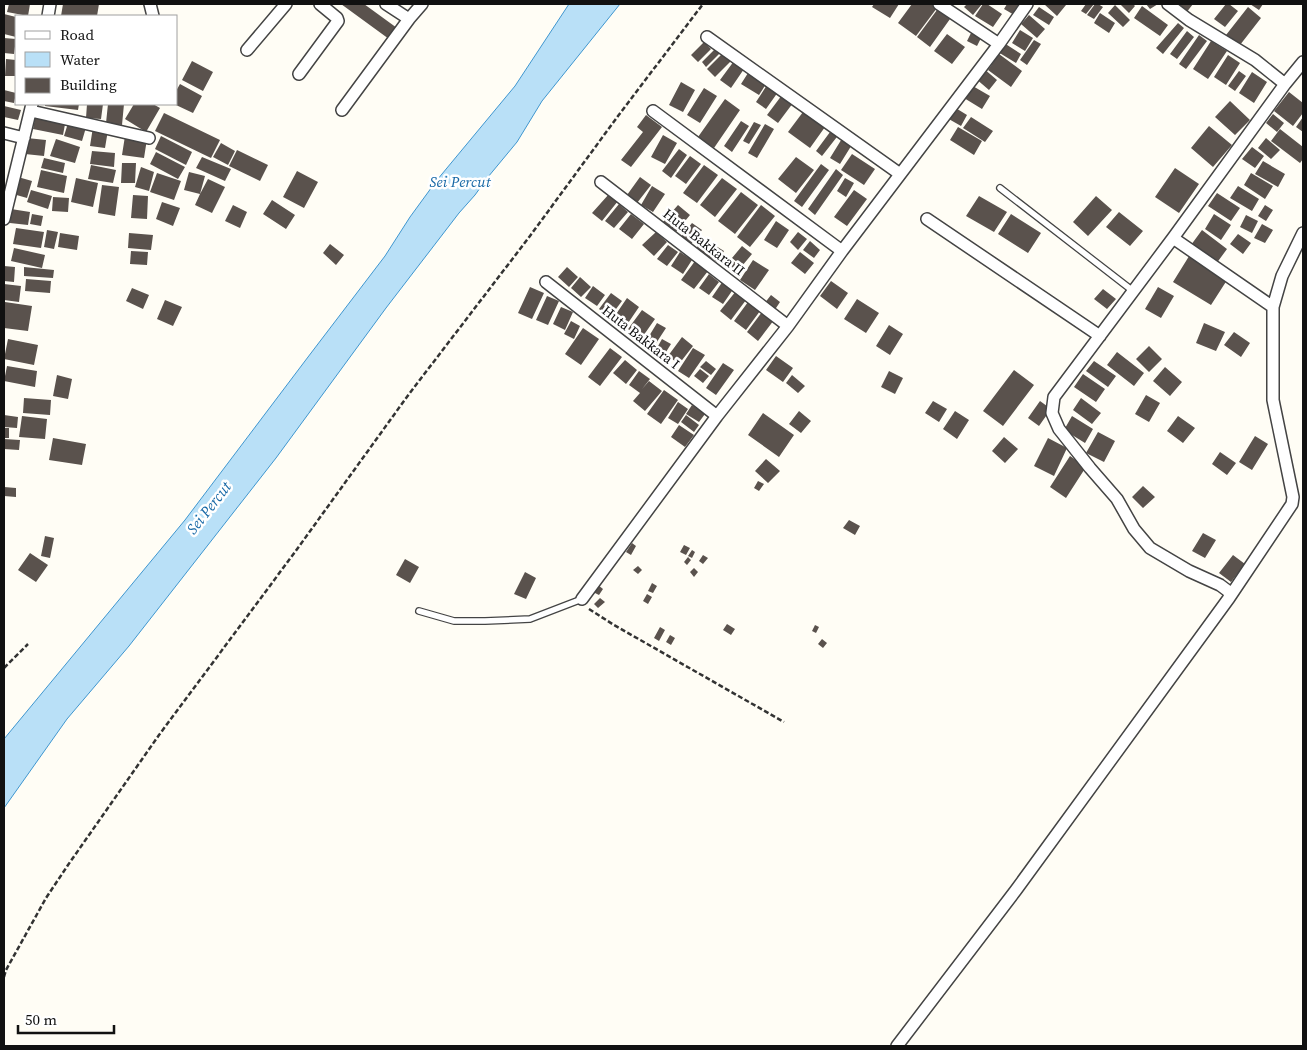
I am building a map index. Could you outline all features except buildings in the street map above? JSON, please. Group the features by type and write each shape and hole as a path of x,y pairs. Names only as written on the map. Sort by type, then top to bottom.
{"street":[{"path":"247,50 286,4"},
{"path":"299,74 338,22 337,18 320,4"},
{"path":"386,4 409,19"},
{"path":"342,110 422,4"},
{"path":"939,4 999,44"},
{"path":"582,599 717,416 788,326 842,251 999,44 1027,4"},
{"path":"1168,4 1189,20 1255,60 1285,84"},
{"path":"706,37 900,174"},
{"path":"1230,596 1228,591 1220,585 1189,571 1150,548 1134,529 1117,499 1058,428 1052,412 1054,397 1303,62"},
{"path":"4,219 5,206 31,107 149,138"},
{"path":"652,111 842,251"},
{"path":"4,133 24,138"},
{"name":"Huta Bakkara II","path":"601,182 788,326"},
{"path":"927,219 1100,336"},
{"path":"897,1046 1016,890 1230,596 1292,504 1273,400 1272,307 1282,276 1303,233"},
{"path":"1173,238 1272,307"},
{"name":"Huta Bakkara I","path":"546,282 717,416"}],"lane":[{"path":"1000,188 1133,292"},
{"path":"419,611 454,620 530,619 582,599"}],"path":[{"path":"4,977 6,970 46,898 159,735 409,394 530,236 703,4"},
{"path":"582,599 587,608 614,625 784,722"},
{"path":"4,668 28,644"}],"water":[{"name":"Sei Percut","path":"569,4 620,4 542,101 517,142 459,213 386,308 276,458 129,646 67,719 4,808 4,739 185,520 385,256 437,180 515,86"}]}
